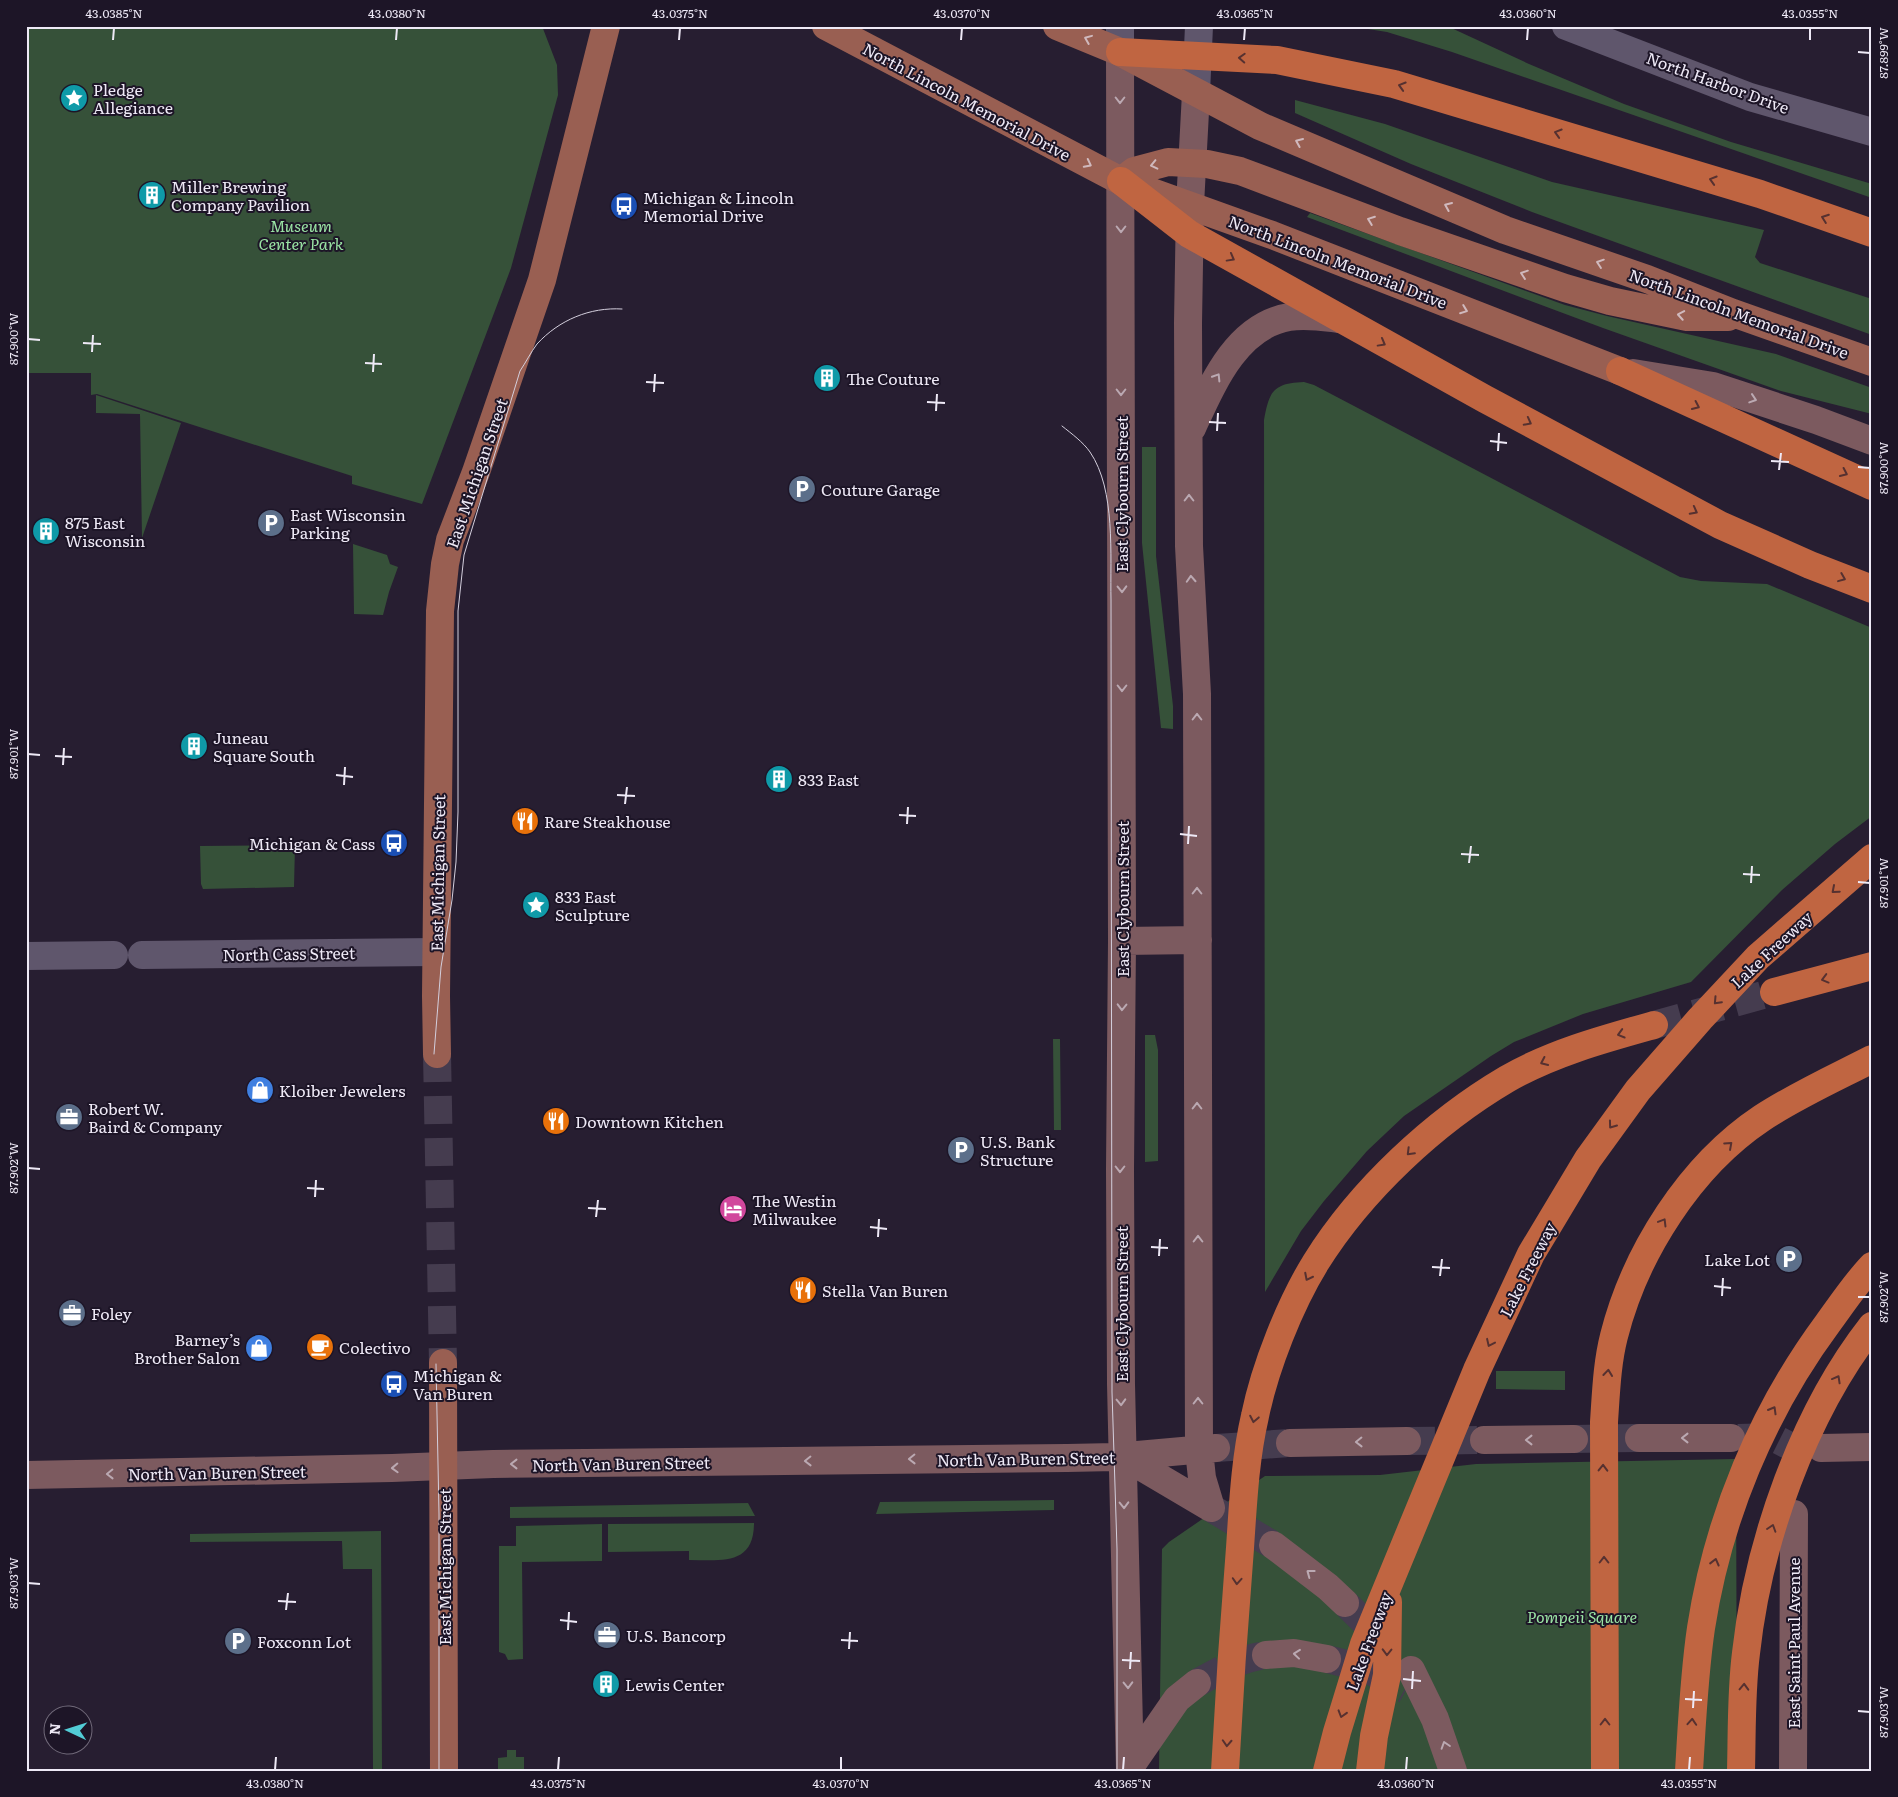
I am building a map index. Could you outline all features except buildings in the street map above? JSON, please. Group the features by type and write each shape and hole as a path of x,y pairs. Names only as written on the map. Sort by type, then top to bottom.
{"highway":[{"path":"1120,39 1197,55 1277,60 1394,84 1760,194 1872,233"},
{"path":"1121,181 1189,234 1485,400 1720,524 1810,565 1872,589"},
{"path":"1620,371 1872,486"},
{"name":"Lake Freeway","path":"1327,1771 1364,1644 1481,1361 1531,1254 1588,1159 1638,1090 1700,1019 1758,957 1872,858"},
{"path":"1774,992 1872,966"},
{"path":"1225,1771 1237,1581 1250,1443 1255,1414 1281,1334 1316,1262 1355,1207 1418,1144 1462,1109 1508,1079 1552,1058 1590,1044 1654,1025"},
{"path":"1605,1771 1604,1422 1609,1364 1614,1337 1630,1284 1666,1218 1695,1180 1728,1146 1761,1119 1799,1096 1872,1059"},
{"path":"1688,1771 1694,1683 1702,1626 1721,1538 1740,1484 1766,1423 1790,1380 1814,1342 1872,1266"},
{"path":"1741,1771 1745,1654 1758,1579 1769,1537 1810,1428 1846,1364 1872,1326"},
{"path":"1370,1771 1374,1736 1386,1675 1389,1586"}],"main road":[{"name":"East Michigan Street","path":"437,1054 436,952 440,611 445,564 450,540 476,472 542,280 606,26"},
{"name":"North Lincoln Memorial Drive","path":"826,26 1121,181 1272,235 1620,371 1713,386 1872,440"},
{"name":"North Lincoln Memorial Drive","path":"1057,26 1120,39 1196,93 1260,126 1504,230 1647,279 1747,318 1872,362"},
{"name":"East Clybourn Street","path":"1120,39 1121,1384 1130,1769"},
{"path":"1123,1456 1210,1508 1202,1478 1208,1449 1198,940 1197,694 1189,546 1189,234 1196,93"},
{"path":"1121,181 1134,171 1168,162 1192,163 1240,171 1409,234 1565,288 1610,301 1687,316 1747,318"},
{"path":"1188,436 1216,376 1258,328 1290,316 1339,319"},
{"path":"1816,420 1872,431"},
{"path":"1122,941 1198,940"},
{"name":"East Michigan Street","path":"443,1364 444,1771"},
{"path":"1639,1438 1731,1438"},
{"path":"1484,1440 1574,1439"},
{"path":"1290,1443 1408,1441"},
{"path":"1821,1448 1872,1447"},
{"name":"North Van Buren Street","path":"26,1475 148,1474 443,1466 1123,1456 1208,1449"},
{"name":"East Saint Paul Avenue","path":"1793,1771 1794,1514"},
{"path":"1273,1545 1328,1587 1345,1603"},
{"path":"1266,1655 1294,1653 1327,1659"},
{"path":"1408,1680 1436,1719 1453,1771"},
{"path":"1130,1769 1177,1699 1197,1683"}],"street":[{"path":"1196,93 1199,26"},
{"name":"North Harbor Drive","path":"1566,26 1750,97 1872,132"},
{"name":"North Cass Street","path":"142,955 436,952"},
{"path":"26,956 114,955"}],"green space":[{"name":"Museum Center Park","path":"26,26 542,26 557,65 558,95 511,268 422,504 352,484 352,476 97,394 91,395 91,373 26,373"},
{"path":"1349,26 1447,26 1529,64 1624,104 1731,142 1872,184 1872,198 1452,52 1387,32"},
{"path":"1295,100 1385,124 1552,182 1764,230 1755,257 1760,263 1872,299 1872,335 1532,212 1411,164 1295,113"},
{"path":"1310,213 1565,305 1776,354 1872,388 1872,414 1781,391 1603,328 1307,217"},
{"path":"1304,382 1314,385 1680,577 1701,581 1767,584 1872,628 1872,816 1835,844 1782,890 1691,982 1583,1014 1514,1042 1404,1116 1367,1151 1324,1201 1301,1231 1265,1292 1264,420 1268,402 1274,391 1285,384"},
{"path":"96,395 181,423 142,538 140,414 96,413"},
{"path":"1142,447 1156,447 1156,556 1173,706 1173,729 1161,728 1142,543"},
{"path":"353,544 387,555 390,564 398,567 383,615 354,614"},
{"path":"295,845 294,887 203,889 201,884 200,846"},
{"path":"1145,1035 1155,1035 1158,1050 1158,1161 1145,1162"},
{"path":"1053,1039 1060,1039 1061,1130 1054,1130"},
{"path":"1496,1371 1565,1371 1565,1390 1496,1389"},
{"name":"Pompeii Square","path":"1736,1459 1737,1771 1159,1771 1162,1549 1169,1542 1265,1476 1380,1475 1476,1464"},
{"path":"1054,1500 1054,1510 876,1514 880,1502"},
{"path":"748,1503 755,1516 510,1518 510,1507"},
{"path":"754,1523 753,1537 748,1547 742,1554 724,1560 689,1560 689,1551 608,1552 608,1524"},
{"path":"602,1524 602,1561 522,1562 523,1659 508,1660 505,1654 499,1652 499,1546 516,1546 516,1526"},
{"path":"381,1531 382,1771 373,1771 372,1569 343,1569 342,1541 190,1542 190,1534"},
{"path":"507,1750 516,1750 516,1757 524,1757 524,1771 498,1771 498,1758 507,1757"}],"tunnel":[{"path":"1654,1025 1774,992"},
{"path":"437,1054 443,1363"},
{"path":"1738,1438 1772,1437 1796,1449 1821,1448"},
{"path":"1574,1439 1639,1438"},
{"path":"1407,1441 1484,1440"},
{"path":"1216,1448 1290,1443"},
{"path":"1211,1508 1273,1545"},
{"path":"1345,1603 1386,1643"},
{"path":"1197,1683 1239,1662 1266,1655"},
{"path":"1327,1659 1367,1669 1406,1690"}],"tram line":[{"path":"434,1054 441,967 456,862 458,812 458,611 464,555 520,371 533,350 555,328 565,322 598,310 622,309"},
{"path":"1062,426 1087,448 1098,467 1108,504 1111,544 1112,1392 1117,1549 1117,1771"},
{"path":"436,1364 439,1514 439,1771"}],"place":[{"name":"Pledge Allegiance","path":"74,98"},
{"name":"Miller Brewing Company Pavilion","path":"152,195"},
{"name":"Michigan & Lincoln Memorial Drive","path":"624,206"},
{"name":"The Couture","path":"827,378"},
{"name":"Couture Garage","path":"802,489"},
{"name":"East Wisconsin Parking","path":"271,523"},
{"name":"875 East Wisconsin","path":"46,531"},
{"name":"Juneau Square South","path":"194,746"},
{"name":"833 East","path":"779,779"},
{"name":"Rare Steakhouse","path":"525,821"},
{"name":"Michigan & Cass","path":"394,843"},
{"name":"833 East Sculpture","path":"536,905"},
{"name":"Kloiber Jewelers","path":"260,1090"},
{"name":"Robert W. Baird & Company","path":"69,1117"},
{"name":"Downtown Kitchen","path":"556,1121"},
{"name":"U.S. Bank Structure","path":"961,1150"},
{"name":"The Westin Milwaukee","path":"733,1209"},
{"name":"Lake Lot","path":"1789,1259"},
{"name":"Stella Van Buren","path":"803,1290"},
{"name":"Foley","path":"72,1313"},
{"name":"Colectivo","path":"320,1347"},
{"name":"Barney’s Brother Salon","path":"259,1348"},
{"name":"Michigan & Van Buren","path":"394,1384"},
{"name":"U.S. Bancorp","path":"607,1635"},
{"name":"Foxconn Lot","path":"238,1641"},
{"name":"Lewis Center","path":"606,1684"}]}
